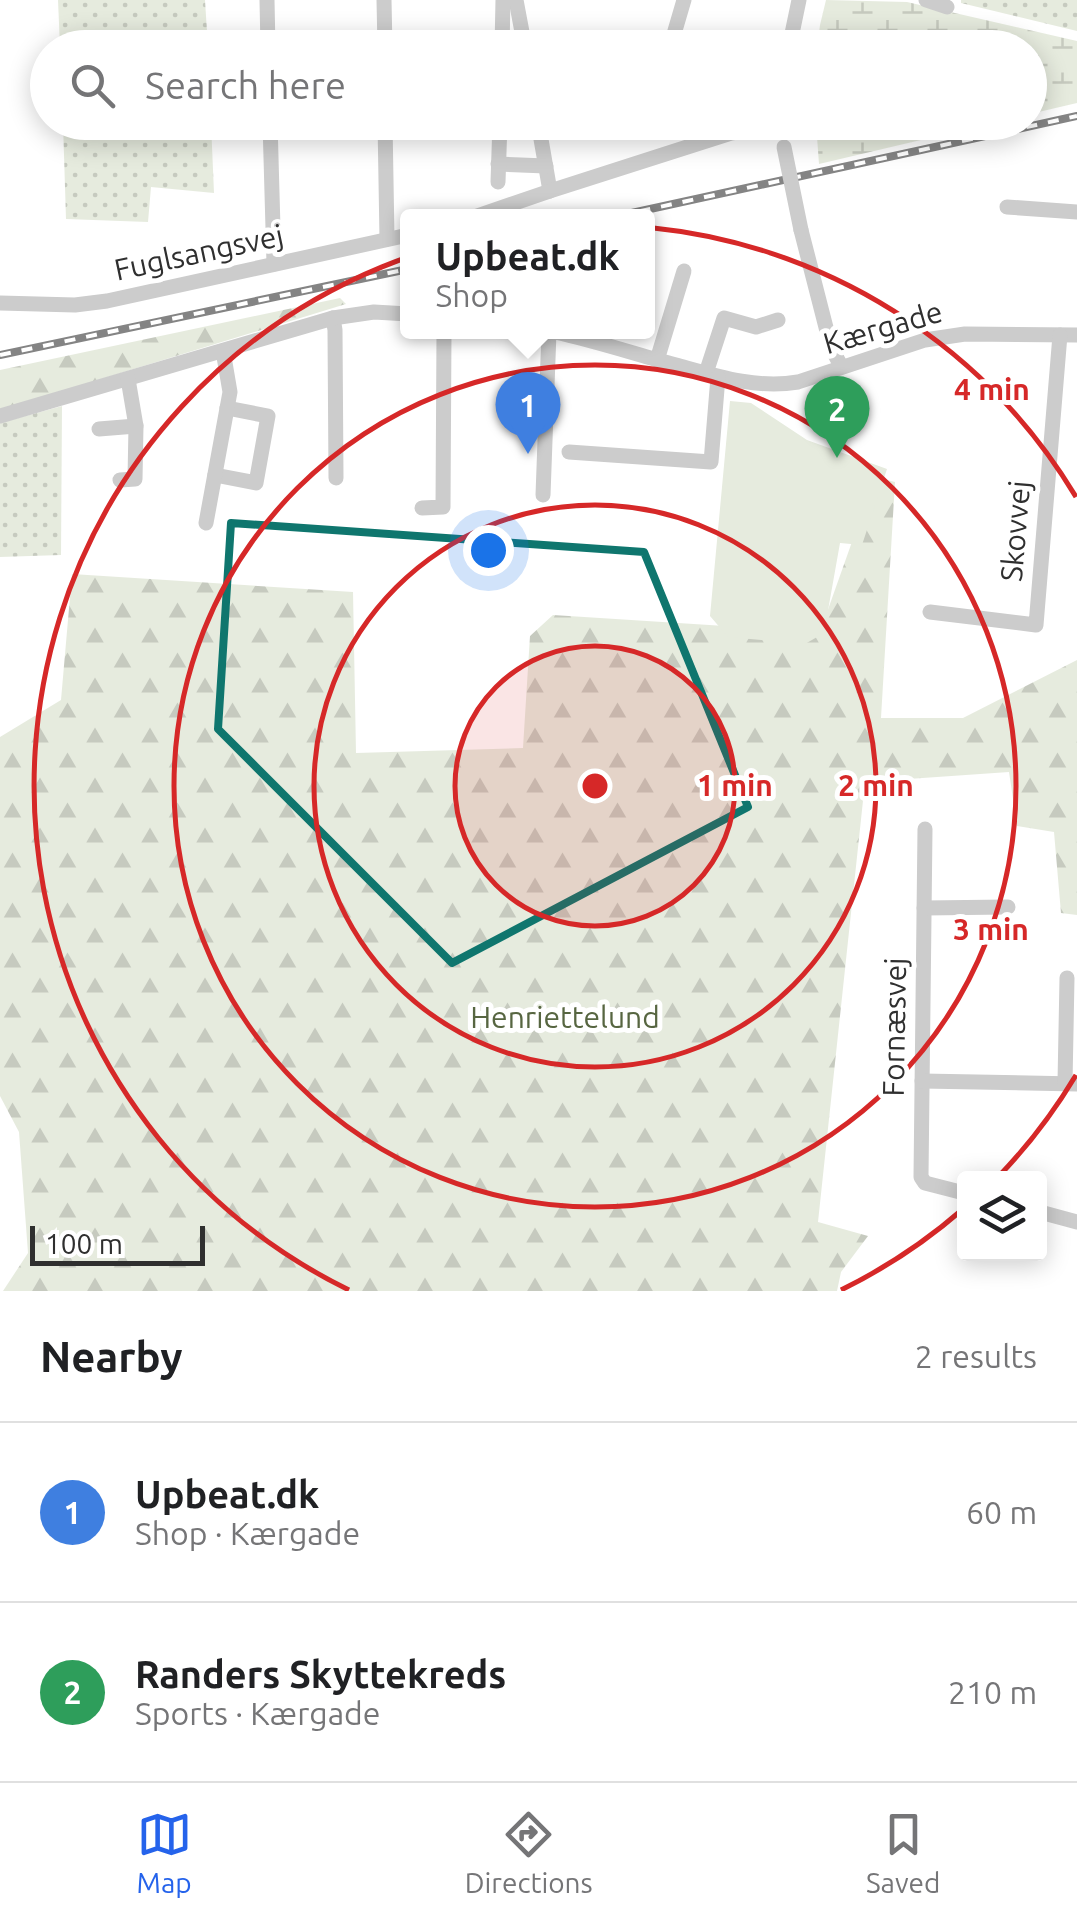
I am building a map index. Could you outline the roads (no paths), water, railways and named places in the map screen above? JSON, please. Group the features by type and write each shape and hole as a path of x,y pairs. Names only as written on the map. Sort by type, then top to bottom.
{"street":[{"path":"267,0 268,30"},
{"path":"384,0 385,30"},
{"path":"502,30 503,0"},
{"path":"516,0 522,30"},
{"path":"675,30 684,0"},
{"path":"793,30 799,0"},
{"path":"926,0 947,7"},
{"path":"271,140 274,264"},
{"path":"386,140 386,240"},
{"path":"498,182 499,140"},
{"path":"541,140 550,191"},
{"path":"497,209 710,140"},
{"path":"783,140 831,347 841,366"},
{"path":"498,164 546,166"},
{"path":"1006,207 1077,212"},
{"name":"Fuglsangsvej","path":"0,303 75,305 107,301 400,237"},
{"path":"657,360 684,271"},
{"path":"0,416 333,318 374,312 400,314"},
{"path":"333,318 336,478"},
{"name":"Kærgade","path":"712,375 724,318 756,327 778,320"},
{"name":"Kærgade","path":"578,339 712,375 779,386 925,340 966,334 1069,335"},
{"name":"Skovvej","path":"930,612 1036,625 1069,335"},
{"path":"422,508 443,507 444,339"},
{"name":"Kærgade","path":"544,495 552,339"},
{"path":"206,522 230,392 222,351"},
{"path":"569,452 712,462 712,375"},
{"path":"120,480 135,479 136,426 128,379"},
{"path":"215,475 256,483 268,416 227,408"},
{"path":"99,429 136,426"},
{"name":"Fornæsvej","path":"925,829 921,1177 925,1183 957,1191"},
{"path":"924,908 1008,907"},
{"path":"922,1081 1071,1084 1066,978"},
{"path":"1047,1214 1077,1222"}],"railway":[{"path":"1047,123 1077,116"},
{"path":"650,209 967,140"},
{"path":"0,355 400,271"}],"place":[{"name":"Upbeat.dk","path":"528,454"},
{"name":"Randers Skyttekreds","path":"837,458"}],"park label":[{"name":"Henriettelund","path":"565,1018"}]}
